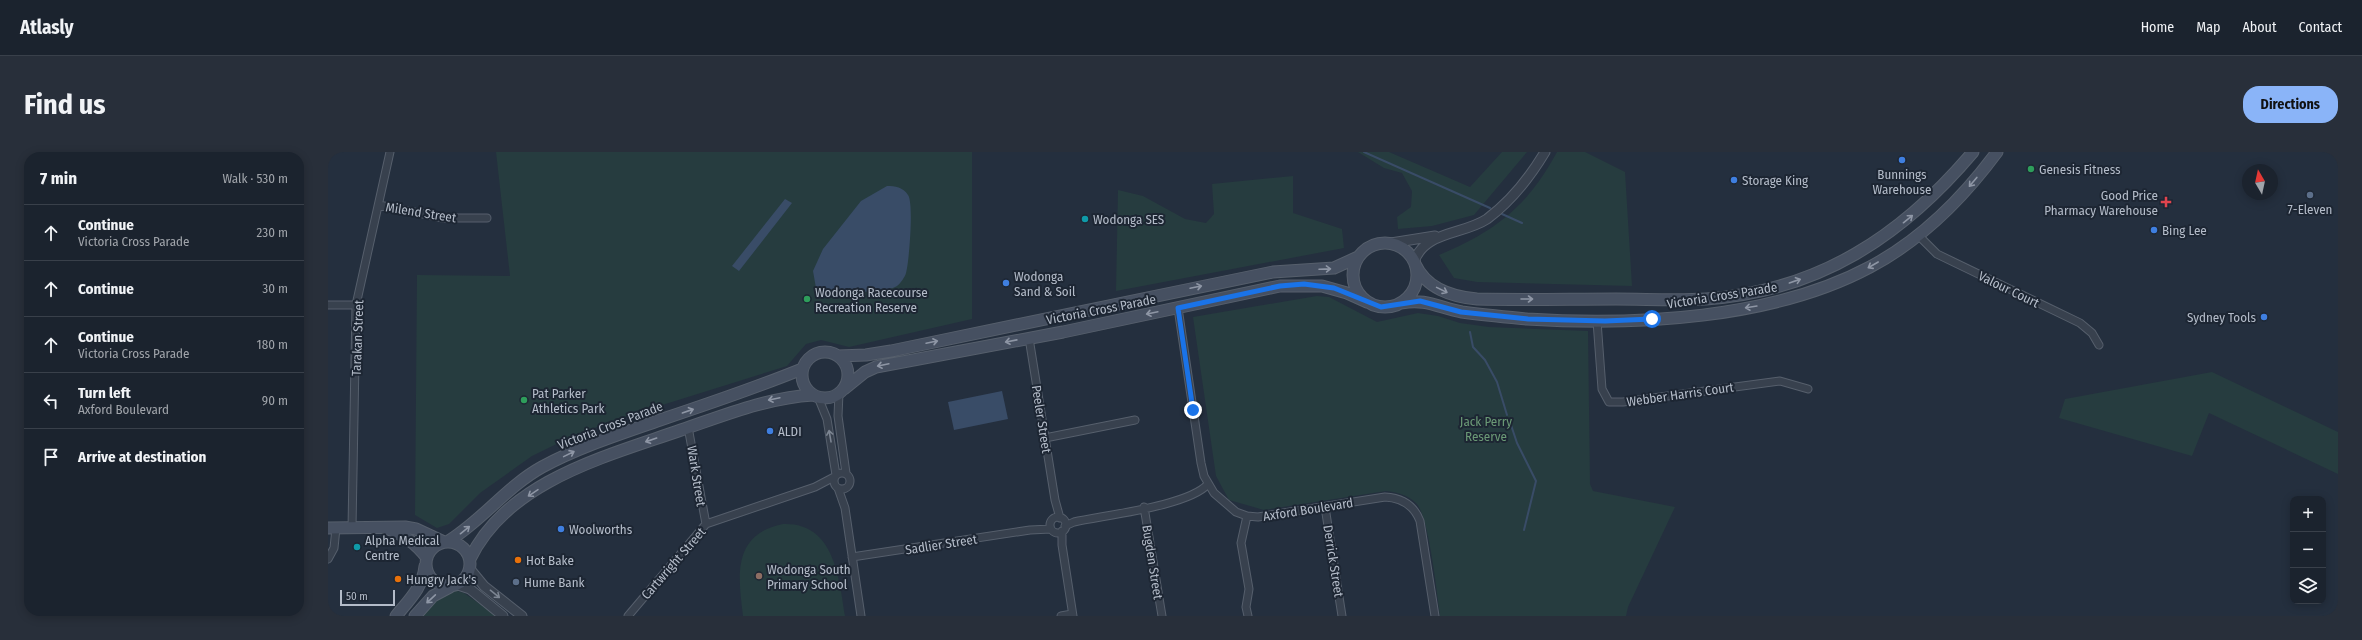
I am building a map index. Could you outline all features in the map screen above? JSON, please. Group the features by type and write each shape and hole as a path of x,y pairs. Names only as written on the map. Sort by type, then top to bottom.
{"main road":[{"name":"Victoria Cross Parade","path":"1414,263 1420,274 1430,284 1451,294 1469,298 1706,299 1748,293 1789,283 1844,261 1867,248 1907,220 1942,188 1973,152"},
{"name":"Victoria Cross Parade","path":"1402,303 1422,301 1470,313 1528,319 1597,321 1652,319 1708,314 1771,303 1800,296 1839,282 1870,267 1918,235 1955,202 1997,152"},
{"path":"1942,188 1955,202"},
{"path":"1391,242 1403,248 1414,263 1416,277 1414,289 1402,303 1385,308 1367,302 1358,293 1354,281 1354,269 1358,257 1375,244 1391,242"},
{"name":"Victoria Cross Parade","path":"838,356 866,355 891,351 1273,272 1334,268 1358,257"},
{"name":"Victoria Cross Parade","path":"842,391 865,372 876,367 1063,332 1280,286 1304,284 1334,288 1367,302"},
{"path":"1175,292 1178,308"},
{"path":"1060,316 1063,332"},
{"path":"824,352 838,356 847,368 848,375 842,391 829,398 815,396 805,386 802,369 806,362 817,353 824,352"},
{"name":"Victoria Cross Parade","path":"446,542 462,533 510,489 540,468 576,451 802,369"},
{"name":"Victoria Cross Parade","path":"470,564 478,542 487,530 516,504 557,478 598,458 772,399 815,396"},
{"path":"332,528 386,528 396,526 415,529 446,542 461,546 470,564 468,575 454,586 433,596 415,616"},
{"path":"386,528 411,541 426,561 431,579 436,584 454,586"},
{"path":"396,616 416,592 424,576 426,561 436,546 446,542"}],"street":[{"name":"Tarakan Street","path":"352,528 356,305 390,152"},
{"path":"1414,263 1421,247 1443,236 1472,227 1495,212 1521,186 1545,152"},
{"name":"Milend Street","path":"379,205 443,218 487,218"},
{"name":"Valour Court","path":"1918,235 1937,254 2080,323 2092,333 2099,345"},
{"path":"1391,242 1443,236"},
{"path":"328,305 356,305"},
{"name":"Axford Boulevard","path":"1178,308 1201,463 1208,484 1214,494 1227,506 1247,516 1258,517 1385,497 1401,499 1410,506 1420,521 1435,616"},
{"name":"Webber Harris Court","path":"1597,321 1602,389 1609,402 1623,402 1780,381 1808,389"},
{"name":"Peeler Street","path":"1029,338 1073,615"},
{"path":"842,391 838,416 846,473 850,479 845,508"},
{"path":"815,396 827,419 835,476 834,483 845,508 861,616"},
{"path":"1045,438 1135,420"},
{"name":"Wark Street","path":"688,427 706,524"},
{"path":"835,476 840,472 846,473"},
{"name":"Cartwright Street","path":"628,616 706,524 815,487 835,476"},
{"name":"Sadlier Street","path":"852,557 1074,522 1181,499 1203,489 1208,484"},
{"path":"837,488 843,489 848,486"},
{"name":"Cartwright Street","path":"815,487 837,488"},
{"name":"Bugden Street","path":"1144,507 1162,616"},
{"name":"Derrick Street","path":"1325,507 1342,616"},
{"path":"1247,516 1241,543 1249,589 1246,607 1248,616"},
{"path":"328,559 336,542 332,528"},
{"path":"470,564 484,586 522,616"},
{"path":"454,586 470,589 503,616"},
{"path":"1061,616 1073,615"}],"green space":[{"name":"Wodonga Racecourse Recreation Reserve","path":"496,152 972,152 972,319 849,347 821,340 806,344 787,366 627,416 575,435 532,456 480,493 449,524 437,528 415,515 417,275 510,276"},
{"path":"1358,152 1389,152 1470,187 1502,152 1527,152 1474,215 1432,226 1398,229 1397,217 1411,207 1412,191 1402,173 1384,168"},
{"path":"1557,152 1585,152 1625,172 1632,286 1477,282 1454,278 1439,255 1477,237 1508,215 1534,188"},
{"path":"1293,176 1293,213 1342,229 1344,248 1116,291 1118,190 1143,196 1185,219 1206,223 1214,214 1212,184"},
{"name":"Jack Perry Reserve","path":"1317,296 1329,297 1377,322 1418,313 1438,316 1460,323 1489,327 1588,331 1590,484 1593,491 1675,507 1628,607 1626,616 1440,616 1429,539 1421,511 1413,500 1398,493 1386,491 1264,510 1229,500 1216,476 1193,317"},
{"path":"2212,372 2338,432 2338,474 2209,413 2192,456 2059,418 2065,399"},
{"path":"783,524 800,526 813,532 823,542 831,555 836,569 845,616 743,616 740,572 742,559 747,547 755,537 766,529"},
{"path":"457,591 464,593 497,616 422,616 437,600 447,594"}],"water":[{"path":"887,186 896,187 906,192 910,200 910,246 906,273 900,284 890,289 870,292 834,291 816,288 813,271 823,249 861,201"},
{"path":"785,199 792,203 739,271 732,266"},
{"path":"1002,391 1008,419 954,430 948,402"}],"waterway":[{"path":"1364,152 1490,208"},
{"path":"1502,214 1522,223"},
{"path":"1470,332 1473,347 1485,360 1497,382 1507,415"},
{"path":"1510,422 1517,443 1536,481 1524,530"}],"place":[{"name":"Bunnings Warehouse","path":"1902,160"},
{"name":"Genesis Fitness","path":"2031,169"},
{"name":"Storage King","path":"1734,180"},
{"name":"7-Eleven","path":"2310,195"},
{"name":"Good Price Pharmacy Warehouse","path":"2166,202"},
{"name":"Wodonga SES","path":"1085,219"},
{"name":"Bing Lee","path":"2154,230"},
{"name":"Wodonga Sand & Soil","path":"1006,283"},
{"name":"Wodonga Racecourse Recreation Reserve","path":"807,299"},
{"name":"Sydney Tools","path":"2264,317"},
{"name":"Pat Parker Athletics Park","path":"524,400"},
{"name":"ALDI","path":"770,431"},
{"name":"Woolworths","path":"561,529"},
{"name":"Alpha Medical Centre","path":"357,547"},
{"name":"Hot Bake","path":"518,560"},
{"name":"Wodonga South Primary School","path":"759,576"},
{"name":"Hungry Jack's","path":"398,579"},
{"name":"Hume Bank","path":"516,582"}],"route":[{"path":"1193,410 1178,308 1280,286 1304,284 1334,288 1375,306 1385,308 1402,303 1420,301 1430,302 1461,312 1528,319 1605,321 1652,319"}]}
